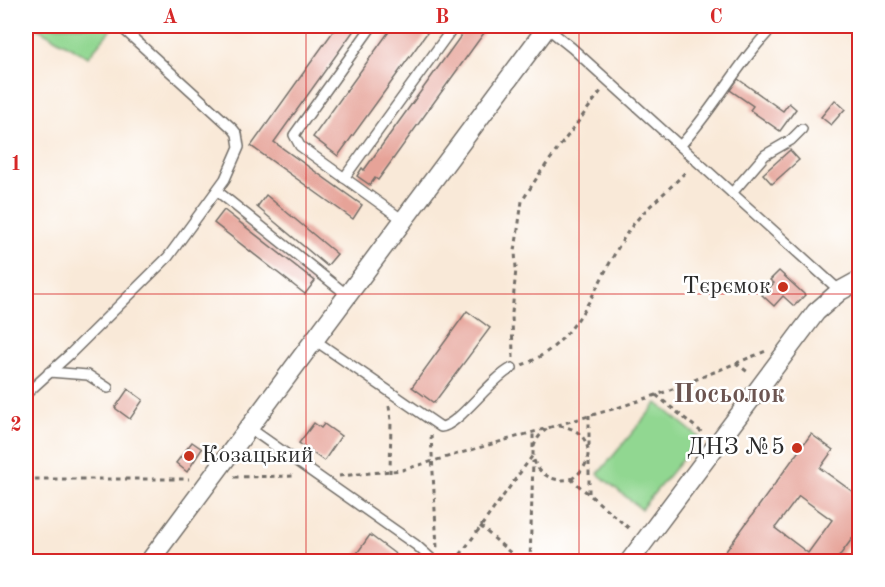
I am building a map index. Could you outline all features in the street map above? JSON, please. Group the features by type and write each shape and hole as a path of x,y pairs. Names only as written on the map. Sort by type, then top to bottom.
{"street":[{"path":"149,561 547,26"},
{"path":"629,561 816,312 840,291 860,280"}],"lane":[{"path":"26,394 161,265 217,191 239,147 237,134 120,26"},
{"path":"372,26 294,135 300,146 403,220"},
{"path":"344,178 454,26"},
{"path":"547,26 840,291"},
{"path":"680,146 701,122 744,59 774,26"},
{"path":"732,193 765,155 791,140 802,129"},
{"path":"217,191 346,294"},
{"path":"313,339 441,427 451,424 491,382 512,368"},
{"path":"50,372 88,375 108,388"},
{"path":"248,427 433,559"}],"path":[{"path":"607,79 594,103 540,173 522,201 515,251 516,269 512,313 515,341 512,368 540,357 560,341 591,299 632,228 696,160"},
{"path":"26,478 209,479 390,472 590,416 656,395 772,348 780,348 786,352"},
{"path":"387,389 391,420 390,472"},
{"path":"656,395 717,445"},
{"path":"589,493 590,416"},
{"path":"430,421 437,542 433,559"},
{"path":"454,561 533,455 538,438 551,427 568,426 576,430 583,436 589,452 585,468 572,479 554,480 546,477 540,471 533,455"},
{"path":"530,561 533,432"},
{"path":"572,479 645,541"},
{"path":"480,526 521,561"}],"green space":[{"path":"33,26 114,26 88,57"},
{"path":"657,403 700,438 641,509 598,474"}],"building":[{"path":"337,26 357,26 274,142 362,205 353,219 251,146"},
{"path":"393,26 432,26 338,156 313,137"},
{"path":"468,26 489,26 378,180 375,178 370,185 357,176 362,168 364,170"},
{"path":"738,79 783,111 789,103 796,109 780,131 750,110 753,106 730,90"},
{"path":"835,100 845,109 831,125 821,117"},
{"path":"790,150 799,160 772,184 763,174"},
{"path":"266,195 337,254 327,266 257,207"},
{"path":"224,210 315,281 305,294 214,223"},
{"name":"Тєрємок","path":"779,271 805,295 794,306 783,296 774,306 762,295 774,283 770,280"},
{"path":"467,311 490,328 434,403 412,387"},
{"path":"128,389 143,400 130,419 115,408"},
{"path":"314,423 321,428 324,424 341,436 324,461 299,443"},
{"path":"811,434 833,450 820,468 853,492 860,483 860,528 835,562 763,562 755,556 751,562 725,562 721,558","holes":["799,496 832,520 808,553 775,528"]},
{"name":"Козацький","path":"192,442 202,449 187,472 176,463"},
{"path":"370,535 406,562 356,562 353,559"}],"place":[{"name":"Тєрємок","path":"783,287"},
{"name":"ДНЗ №5","path":"797,448"},
{"name":"Козацький","path":"189,456"}],"district":[{"name":"Посьолок","path":"729,395"}]}
